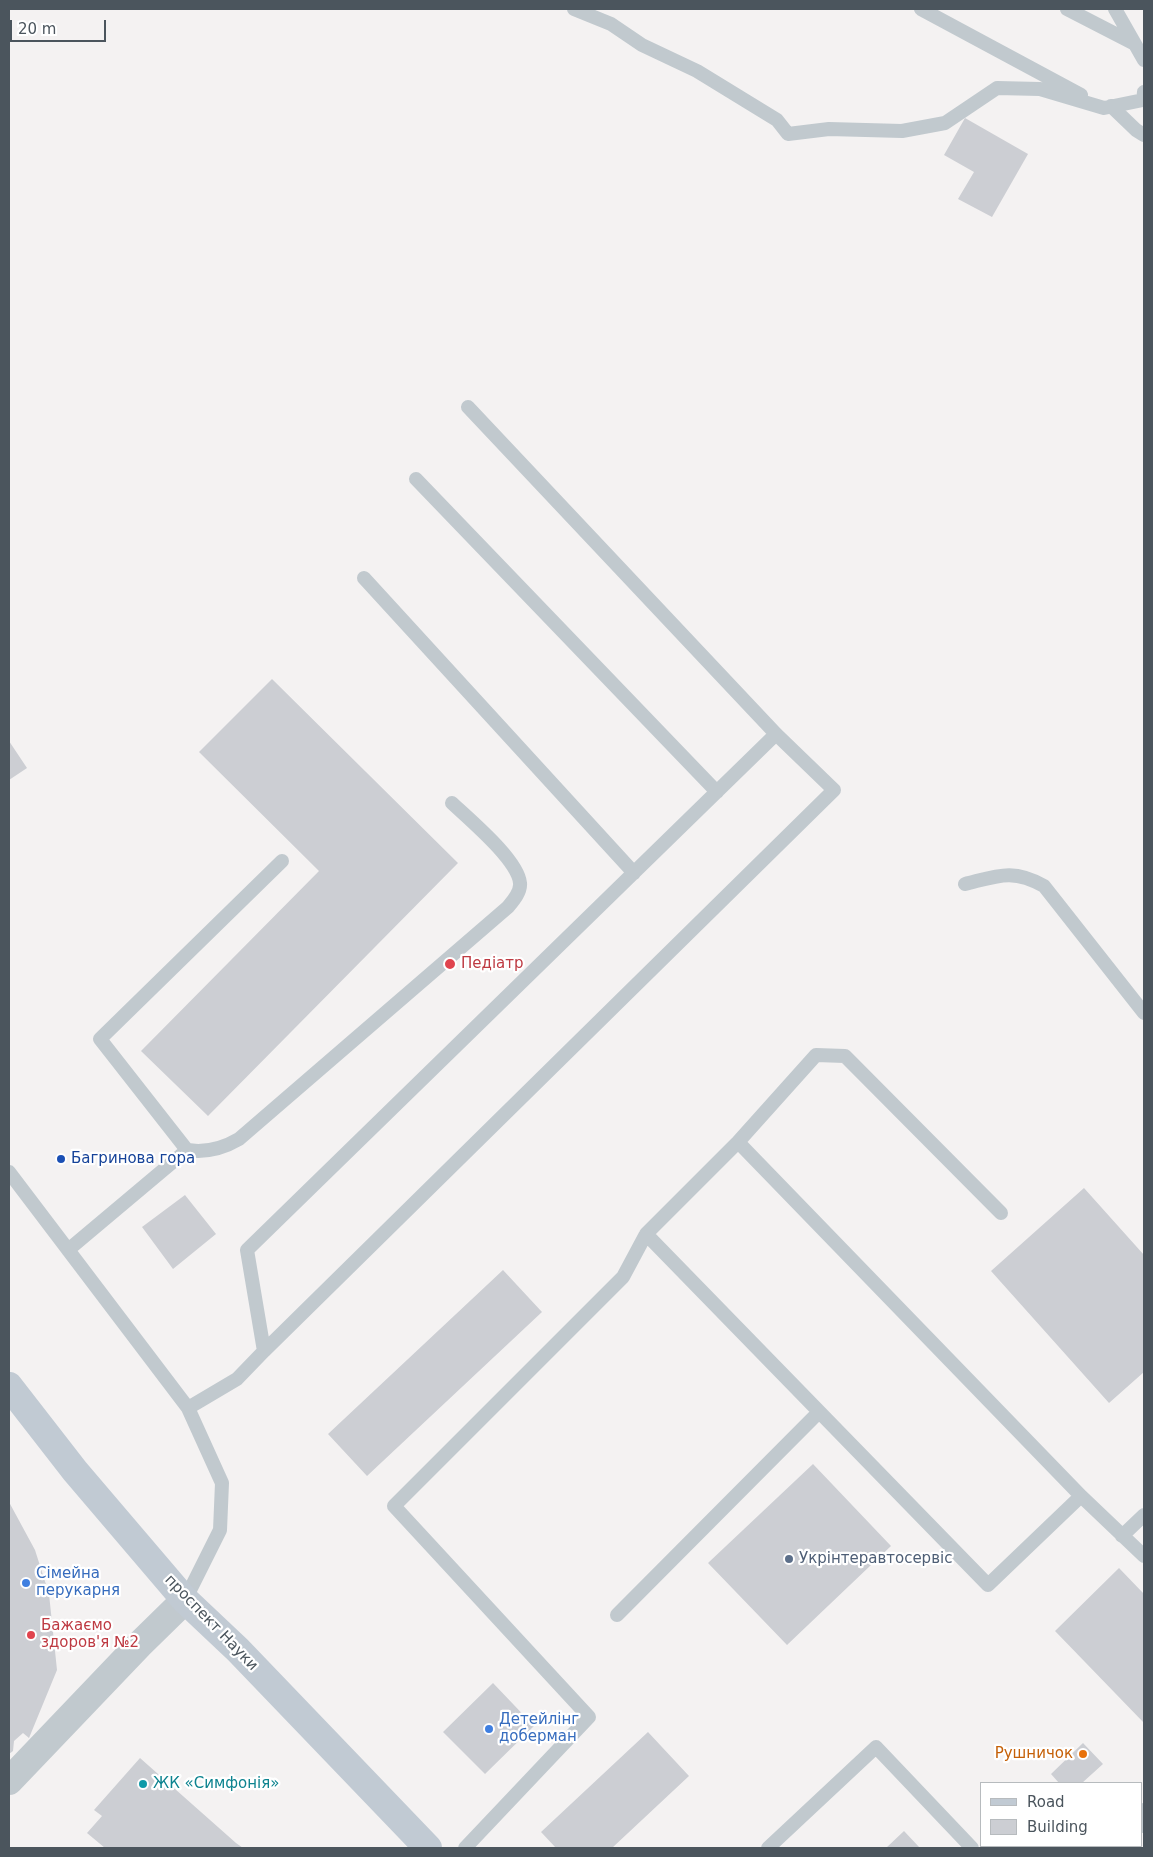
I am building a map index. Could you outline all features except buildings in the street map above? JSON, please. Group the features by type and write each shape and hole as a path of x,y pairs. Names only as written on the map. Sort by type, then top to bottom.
{"main road":[{"name":"проспект Науки","path":"9,1386 74,1471 185,1600 238,1650 428,1848"}],"street":[{"path":"9,1781 139,1645 185,1600"}],"lane":[{"path":"574,9 610,24 642,45 697,70 776,120 788,134 829,129 902,131 945,123 997,88 1040,89 1108,107 1143,100 1144,92"},
{"path":"921,9 1108,107 1144,135"},
{"path":"1067,9 1135,44"},
{"path":"1115,9 1144,60"},
{"path":"188,1408 237,1379 834,790 776,734 468,407"},
{"path":"416,479 717,792"},
{"path":"364,578 634,873"},
{"path":"264,1351 247,1250 776,734"},
{"path":"282,860 100,1039 187,1150 199,1152 213,1150 226,1147 239,1139 508,907 516,896 520,884 516,870 508,858 452,803"},
{"path":"965,884 998,876 1016,874 1030,878 1044,886 1144,1013"},
{"path":"465,1848 589,1716 394,1506 623,1277 646,1234 738,1142 816,1055 845,1056 1001,1213"},
{"path":"738,1142 1081,1496 1144,1556"},
{"path":"68,1250 187,1150"},
{"path":"9,1172 188,1408 222,1483 220,1530 185,1600"},
{"path":"646,1234 988,1585 1081,1496"},
{"path":"617,1615 819,1412"},
{"path":"1122,1536 1144,1515"},
{"path":"768,1848 876,1747 972,1848"}],"place":[{"name":"Педіатр","path":"450,964"},
{"name":"Багринова гора","path":"61,1159"},
{"name":"Укрінтеравтосервіс","path":"789,1559"},
{"name":"Сімейна перукарня","path":"26,1583"},
{"name":"Бажаємо здоров'я №2","path":"31,1635"},
{"name":"Детейлінг доберман","path":"489,1729"},
{"name":"Рушничок","path":"1083,1754"},
{"name":"ЖК «Симфонія»","path":"143,1784"}]}
